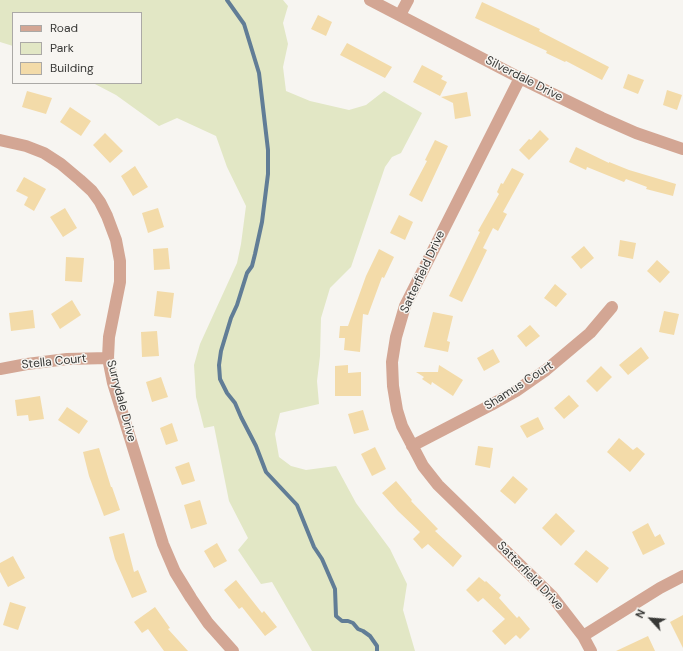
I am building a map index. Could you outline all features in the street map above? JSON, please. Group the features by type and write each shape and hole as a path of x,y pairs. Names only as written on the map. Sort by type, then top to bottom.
{"street":[{"name":"Silverdale Drive","path":"370,0 520,78 602,118 636,133 683,149"},
{"path":"400,15 408,0"},
{"name":"Satterfield Drive","path":"520,78 405,306 395,343 392,362 393,386 397,410 402,426 423,466 438,485 552,596 584,636 590,651"},
{"name":"Surrydale Drive","path":"0,140 32,148 44,153 61,164 92,192 108,216 116,240 120,261 120,282 109,337 108,358 113,383 163,544 175,572 190,598 208,623 233,651"},
{"name":"Shamus Court","path":"412,446 516,391 546,370 590,333 612,307"},
{"name":"Stella Court","path":"0,369 67,359 108,358"},
{"path":"584,636 653,592 683,576"}],"green space":[{"path":"0,0 283,0 288,6 283,23 288,44 283,67 286,91 310,101 349,110 366,105 384,91 422,113 401,153 392,157 385,167 351,267 330,288 321,318 320,356 317,381 319,404 280,413 275,434 279,457 291,466 306,470 336,466 356,503 390,549 407,584 403,610 415,651 312,651 272,582 261,584 238,550 248,538 229,501 214,426 204,428 196,397 194,365 200,344 237,263 246,206 227,167 216,136 177,118 159,126 116,95 95,84 142,84 142,12 12,12 12,46 0,42"}],"building":[{"path":"482,2 540,29 539,31 609,67 602,80 566,61 565,62 546,53 547,51 475,18"},
{"path":"318,15 332,22 326,36 311,29"},
{"path":"347,43 392,67 385,78 340,55"},
{"path":"422,65 443,76 441,79 447,82 440,96 413,82"},
{"path":"628,74 644,80 638,94 623,88"},
{"path":"667,90 682,95 677,110 663,105"},
{"path":"27,91 52,98 46,114 22,107"},
{"path":"467,92 471,116 455,119 453,103 441,97"},
{"path":"70,107 91,121 81,136 60,122"},
{"path":"540,130 549,139 529,160 519,150"},
{"path":"105,133 123,151 110,163 93,145"},
{"path":"435,140 448,146 422,202 409,195 427,161 425,160"},
{"path":"576,147 609,163 676,184 673,196 646,189 647,187 626,179 624,182 587,167 586,170 569,162"},
{"path":"135,166 148,187 133,196 121,176"},
{"path":"512,168 524,174 503,212 507,214 498,231 493,228 483,248 487,250 462,302 449,296 480,232 478,231 499,194 497,192 501,183 503,184"},
{"path":"24,177 46,189 34,211 24,205 28,197 16,191"},
{"path":"65,208 77,228 63,237 50,217"},
{"path":"158,208 164,227 148,233 142,213"},
{"path":"399,215 413,222 405,240 390,233"},
{"path":"620,240 636,243 633,259 618,256"},
{"path":"584,246 594,258 581,269 571,257"},
{"path":"168,248 170,269 154,270 153,249"},
{"path":"379,249 394,257 384,278 382,277 368,315 363,314 360,352 344,350 345,338 339,338 340,326 348,326 366,276"},
{"path":"66,257 84,258 82,282 65,281"},
{"path":"657,260 670,272 660,283 647,271"},
{"path":"555,284 567,294 556,307 544,298"},
{"path":"157,291 174,293 171,318 154,316"},
{"path":"72,300 81,315 60,329 51,314"},
{"path":"33,310 35,328 11,331 9,313"},
{"path":"664,311 679,314 674,335 659,332"},
{"path":"433,312 453,316 447,341 450,342 448,352 424,347"},
{"path":"530,325 540,336 526,347 517,336"},
{"path":"157,331 159,356 142,357 141,332"},
{"path":"641,347 649,358 628,375 619,365"},
{"path":"493,349 500,362 484,371 477,358"},
{"path":"348,365 348,373 361,372 361,396 335,396 335,366"},
{"path":"439,365 463,380 453,396 432,382 431,385 422,379 424,377 416,372 438,372"},
{"path":"601,366 612,377 597,392 586,381"},
{"path":"161,377 168,397 152,402 146,382"},
{"path":"569,395 579,406 564,419 554,408"},
{"path":"40,396 44,419 29,421 28,415 17,416 15,400"},
{"path":"67,407 88,421 79,434 58,420"},
{"path":"363,410 369,430 354,434 348,414"},
{"path":"538,417 544,429 527,438 520,426"},
{"path":"172,423 178,441 166,445 160,428"},
{"path":"619,438 633,450 637,447 645,454 630,472 607,452"},
{"path":"478,446 493,448 490,468 475,465"},
{"path":"375,447 386,469 372,476 361,454"},
{"path":"99,448 120,510 104,516 89,476 83,452"},
{"path":"189,462 195,481 182,485 175,467"},
{"path":"513,476 528,489 515,504 500,491"},
{"path":"396,481 412,500 411,501 438,529 435,531 462,556 453,567 428,544 422,549 413,539 420,532 382,493"},
{"path":"200,500 207,524 191,529 184,505"},
{"path":"556,513 575,531 561,546 542,528"},
{"path":"648,523 655,537 660,534 665,544 643,555 632,532"},
{"path":"124,533 134,572 138,570 147,592 132,598 115,559 109,537"},
{"path":"217,543 227,561 214,568 204,551"},
{"path":"586,550 609,568 597,583 574,564"},
{"path":"13,556 25,578 8,587 0,572 0,563"},
{"path":"479,577 485,582 486,581 501,595 499,598 517,618 519,616 530,629 520,639 516,635 505,645 492,631 505,619 483,598 478,602 466,590"},
{"path":"236,580 262,613 264,611 277,627 265,636 242,607 239,609 224,590"},
{"path":"10,602 26,607 18,630 3,625"},
{"path":"155,607 170,628 168,629 188,651 164,651 148,629 142,633 134,622"},
{"path":"683,615 683,648 670,622"},
{"path":"648,636 655,651 616,651"}],"waterway":[{"path":"227,0 244,24 259,73 268,150 268,174 262,222 255,254 252,266 247,273 237,305 231,318 221,351 219,365 220,379 227,393 235,403 256,446 266,472 297,505 314,547 322,559 335,589 336,616 342,621 353,623 358,629 370,636 377,646 377,651"}]}
